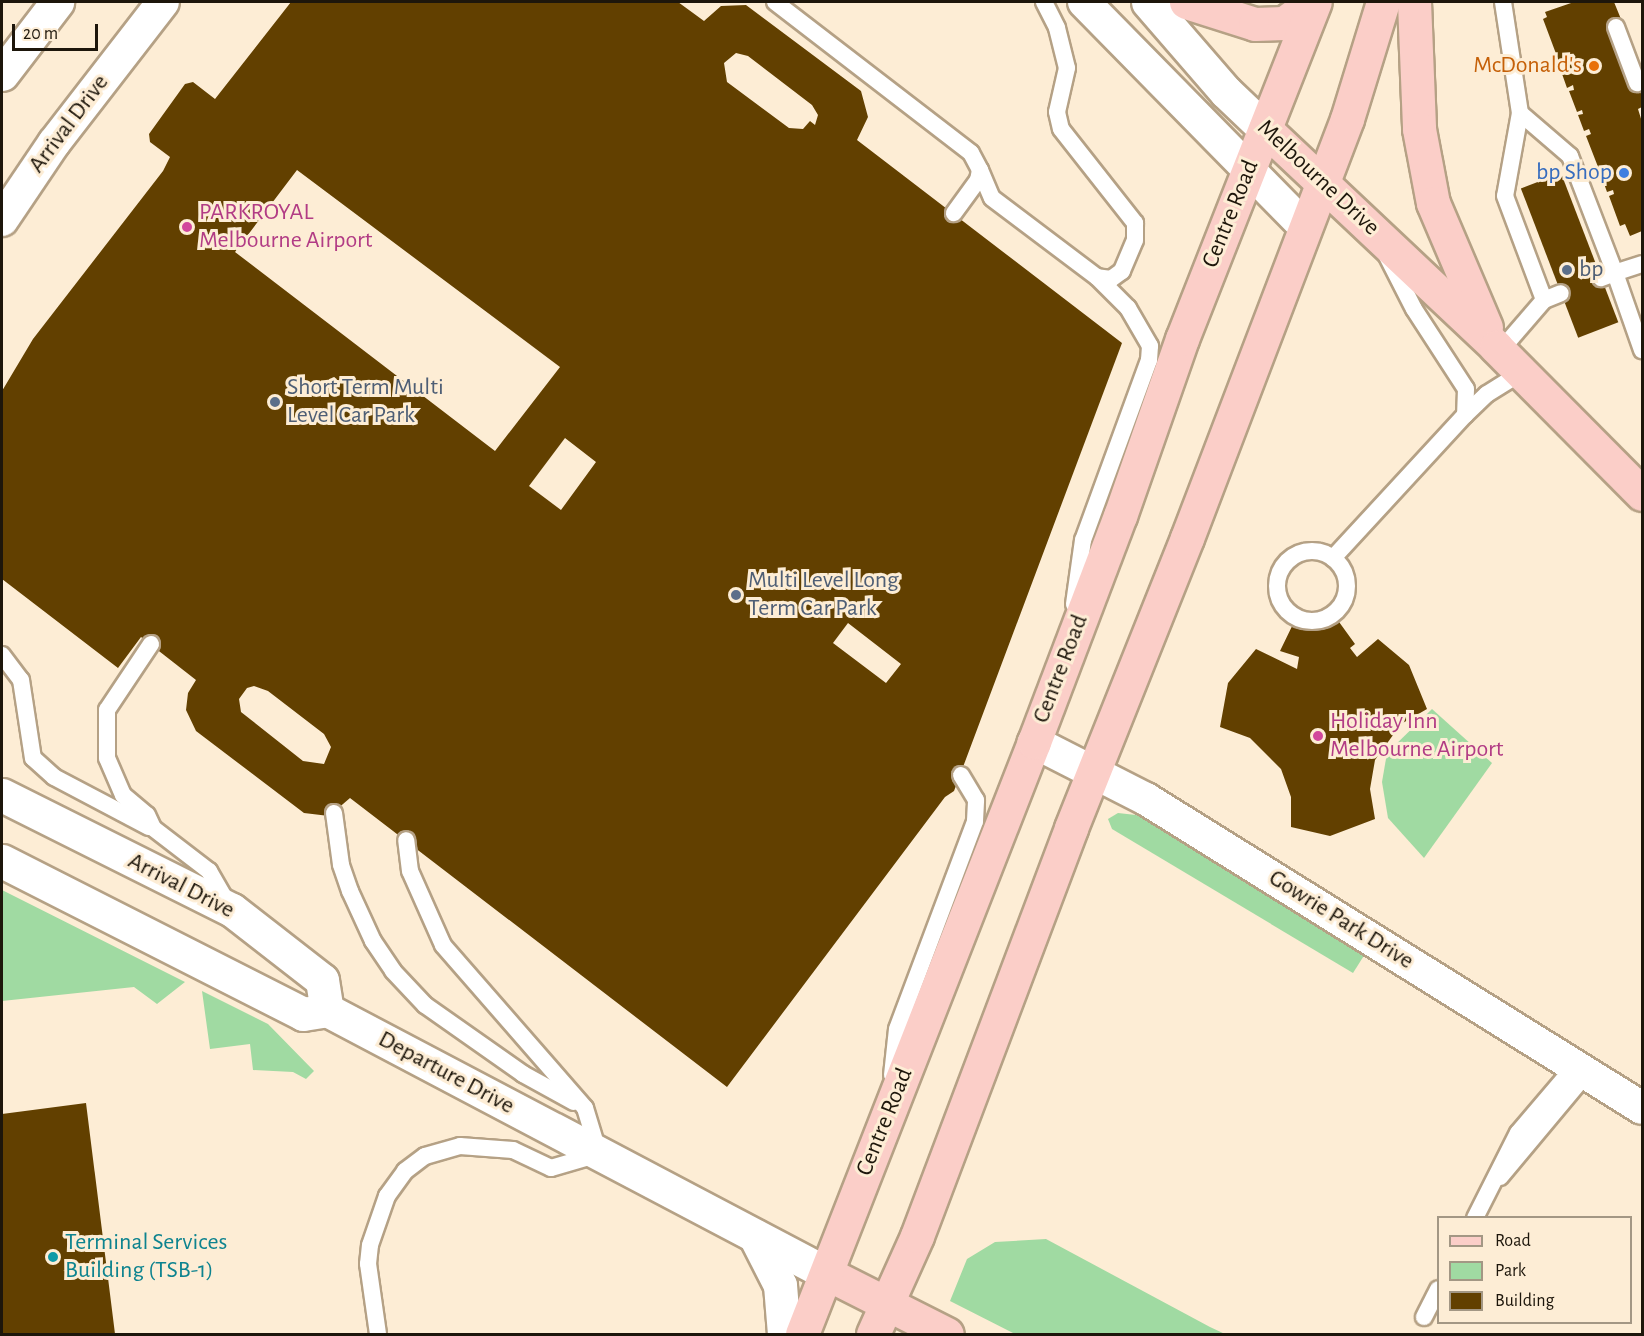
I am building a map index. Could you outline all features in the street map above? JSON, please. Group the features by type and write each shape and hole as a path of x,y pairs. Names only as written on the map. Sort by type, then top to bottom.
{"main road":[{"path":"1186,2 1255,24 1284,23 1314,2"},
{"name":"Centre Road","path":"802,1335 828,1274 1034,742 1182,339 1314,2"},
{"path":"873,1335 899,1316 916,1236 1347,118 1383,2"},
{"name":"Melbourne Drive","path":"1414,2 1419,129 1433,202 1461,274 1505,357"},
{"name":"Melbourne Drive","path":"1265,129 1505,357 1642,494"},
{"name":"Departure Drive","path":"828,1274 899,1316 947,1335"}],"street":[{"path":"2,74 57,2"},
{"name":"Arrival Drive","path":"2,220 54,143 163,2"},
{"name":"Melbourne Drive","path":"1084,2 1305,227"},
{"name":"Melbourne Drive","path":"1148,2 1226,92 1265,129"},
{"name":"Gowrie Park Drive","path":"1034,742 1146,799 1642,1108"},
{"name":"Arrival Drive","path":"2,795 232,910 322,980 327,1010"},
{"path":"2,861 303,1014 327,1010"},
{"name":"Departure Drive","path":"327,1010 828,1274"},
{"path":"755,1236 780,1285 784,1335"}],"lane":[{"path":"775,2 971,153 992,198 1097,277 1128,308 1146,337 1149,353 1083,540 1066,656"},
{"path":"1044,2 1057,28 1067,68 1058,112 1061,129 1136,223 1135,240 1122,272 1111,279 1097,277"},
{"path":"1503,2 1520,112 1505,196 1544,300"},
{"path":"1616,27 1637,83"},
{"path":"1520,112 1570,156 1608,276 1642,350"},
{"path":"954,213 974,187 980,170"},
{"path":"1374,231 1414,309 1466,390 1465,415"},
{"path":"1608,276 1642,264"},
{"path":"1333,558 1487,394 1505,357 1544,300 1561,293"},
{"path":"1312,551 1333,558 1347,581 1344,601 1328,617 1305,620 1294,616 1280,599 1278,587 1284,566 1301,552 1312,551"},
{"path":"150,644 117,689 107,710 104,730 107,758 119,790 147,815 153,828"},
{"path":"2,655 21,680 33,758 54,777 153,828 209,871 232,910"},
{"path":"886,1124 897,1029 975,821 976,800 961,775"},
{"path":"334,813 341,865 350,891 373,940 393,971 425,1005 523,1074 585,1108"},
{"path":"378,1335 368,1264 372,1234 387,1196 405,1171 425,1156 460,1146 490,1146 513,1150 551,1168 599,1154 585,1108 443,945 410,871 406,840"},
{"path":"1476,1216 1518,1133 1581,1070"},
{"path":"1424,1317 1437,1291"}],"green space":[{"path":"1432,709 1492,763 1424,858 1388,818 1382,782 1387,753"},
{"path":"1118,813 1136,815 1153,822 1365,954 1353,973 1112,829 1108,819"},
{"path":"2,890 185,982 157,1004 134,987 2,1001"},
{"path":"202,991 268,1024 314,1071 306,1079 293,1072 253,1070 250,1044 210,1049"},
{"path":"1046,1239 1225,1334 1015,1334 950,1301 967,1259 995,1242"}],"building":[{"path":"291,2 678,2 704,21 721,6 746,5 861,91 868,117 857,140 1122,343 954,791 945,797 727,1087 350,798 329,816 304,813 196,731 186,710 188,693 196,680 141,637 118,668 2,579 2,391 33,339 163,171 170,157 150,142 149,134 185,84 193,82 215,99","holes":["736,53 748,56 812,105 818,115 815,125 810,121 803,129 789,128 727,82 724,63","297,170 560,367 495,451 235,252","565,438 596,462 561,510 529,486","848,623 901,664 886,683 833,643","254,686 268,691 324,734 331,747 324,764 303,761 241,712 239,699 247,688"]},
{"name":"McDonald's","path":"1574,2 1614,2 1623,24 1608,30 1630,86 1642,80 1642,107 1638,109 1642,122 1642,231 1630,236 1625,224 1620,226 1609,196 1614,194 1613,190 1607,192 1601,175 1607,174 1605,170 1600,172 1586,136 1591,134 1589,129 1584,131 1578,115 1583,114 1582,110 1577,112 1569,91 1574,90 1573,85 1567,88 1561,71 1567,69 1566,65 1561,67 1543,19 1547,17 1545,12"},
{"path":"1561,173 1618,322 1578,338 1521,188"},
{"name":"Holiday Inn Melbourne Airport","path":"1334,615 1355,644 1350,648 1357,657 1378,639 1409,665 1427,709 1401,724 1375,760 1370,789 1375,819 1330,836 1291,827 1291,797 1281,769 1250,738 1220,727 1228,683 1256,649 1297,669 1299,657 1280,651 1296,618 1318,622"},
{"name":"Terminal Services Building (TSB-1)","path":"86,1103 115,1334 2,1334 2,1114"}],"place":[{"name":"McDonald's","path":"1594,66"},
{"name":"bp Shop","path":"1624,173"},
{"name":"PARKROYAL Melbourne Airport","path":"187,227"},
{"name":"bp","path":"1567,270"},
{"name":"Short Term Multi Level Car Park","path":"275,402"},
{"name":"Multi Level Long Term Car Park","path":"736,595"},
{"name":"Holiday Inn Melbourne Airport","path":"1318,736"},
{"name":"Terminal Services Building (TSB-1)","path":"53,1257"}]}
